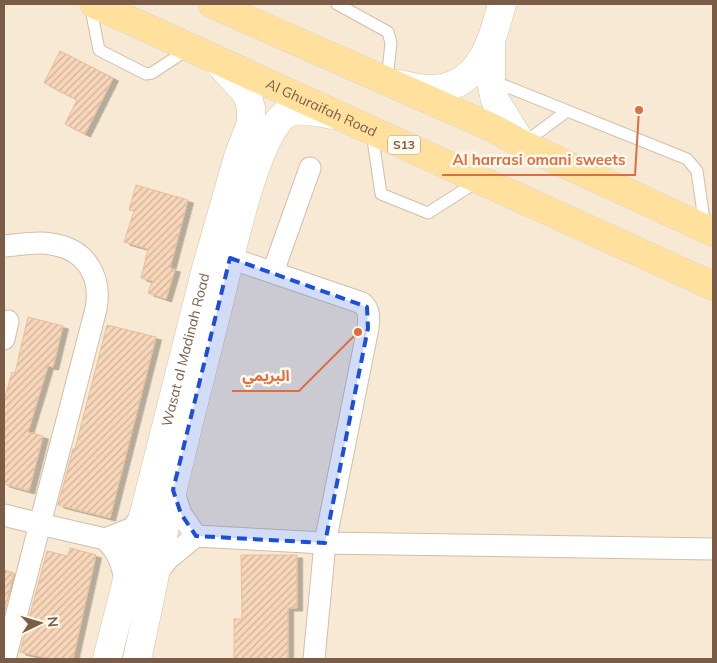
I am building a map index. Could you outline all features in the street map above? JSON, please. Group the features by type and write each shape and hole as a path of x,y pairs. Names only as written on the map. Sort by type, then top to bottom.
{"main road":[{"name":"Al Ghuraifah Road","path":"94,4 201,51 713,286"},
{"path":"212,4 493,128 522,144 710,230"},
{"path":"387,82 431,89 452,84 470,75 480,63 491,44 502,4"},
{"path":"491,44 491,81 495,100 522,144"},
{"name":"Wasat al Madinah Road","path":"107,659 207,265 238,157 251,122 251,108 247,94 231,74 201,51"},
{"name":"Wasat al Madinah Road","path":"136,659 173,490 230,258 244,206 259,162 268,140 283,117 293,111 337,115"}],"street":[{"path":"273,272 310,168"},
{"path":"4,246 50,243 76,252 93,271 99,291 5,659"},
{"path":"230,258 362,303 367,307 369,314 368,328 325,543 314,659"},
{"path":"173,490 181,514 196,536"},
{"path":"105,539 133,528 143,513"},
{"path":"4,515 105,539 116,550 121,560 126,584"},
{"path":"156,574 180,548 196,536 325,543 713,549"}],"lane":[{"path":"90,4 99,50 141,72 152,73 201,51"},
{"path":"337,4 388,32 391,43 387,82"},
{"path":"491,81 687,159 697,171 710,230"},
{"path":"522,144 567,111"},
{"path":"372,131 381,194 428,213 480,180"}],"highlighted area":[{"path":"230,258 367,307 368,328 325,543 196,536 181,514 173,490"}],"shaded area":[{"path":"4,4 713,4 713,659 4,659"}],"building":[{"path":"60,51 113,78 85,134 65,124 77,100 44,83"},
{"path":"136,185 188,200 170,268 175,269 166,299 148,293 152,281 141,278 148,249 124,242 134,211 129,210"},
{"path":"28,317 63,326 53,367 48,366 28,432 43,436 29,491 4,484 4,401 12,372 15,373"},
{"path":"107,325 156,337 110,518 58,505 73,449 75,449"},
{"path":"70,548 96,555 73,659 52,659 20,652 47,551 68,556"},
{"path":"241,555 297,555 297,608 288,608 288,659 234,659 234,619 242,619"},
{"path":"4,570 14,573 4,614"}],"place":[{"name":"Al harrasi omani sweets","path":"639,110"},
{"name":"البريمي","path":"358,332"}]}
